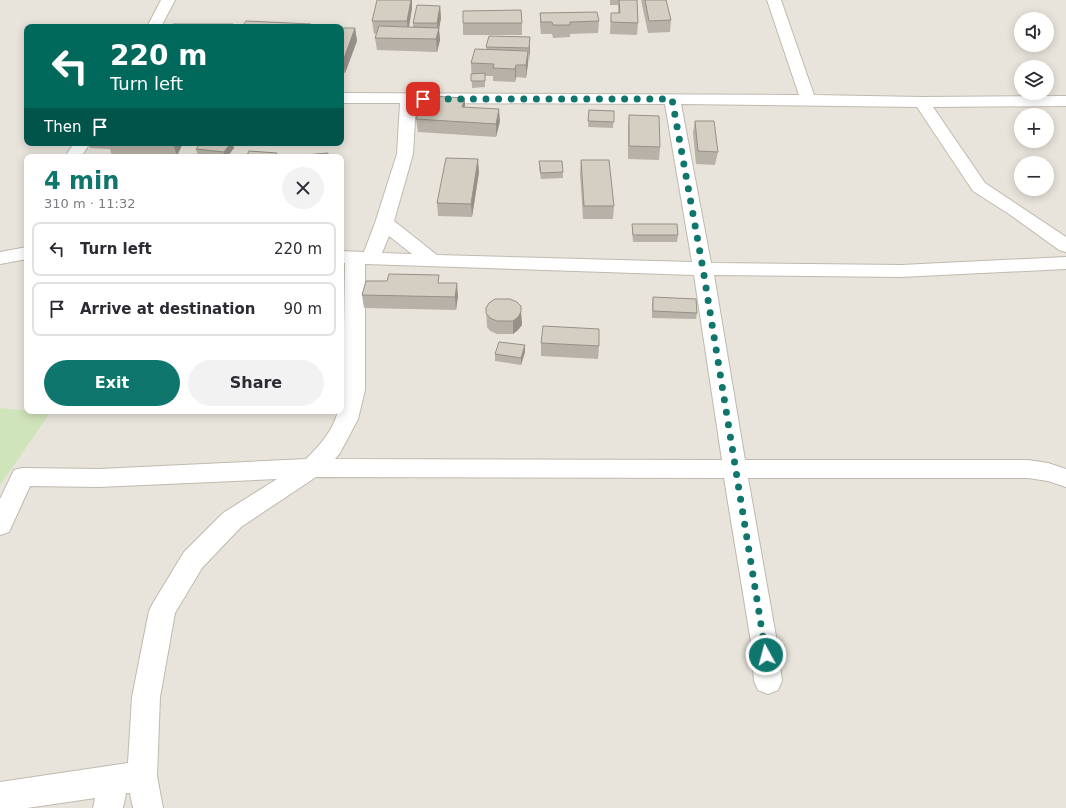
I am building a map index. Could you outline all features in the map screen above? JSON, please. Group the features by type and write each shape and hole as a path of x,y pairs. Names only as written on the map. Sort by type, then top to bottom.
{"street":[{"path":"156,24 168,0"},
{"path":"774,0 808,100"},
{"path":"344,98 672,99 922,102 1066,101"},
{"path":"148,808 142,776 146,697 162,611 193,560 232,520 312,468 332,447 346,419 354,390 356,257 384,223 405,154 408,99"},
{"path":"672,99 703,269 764,642 768,681"},
{"path":"922,102 979,187 1066,246"},
{"path":"384,223 432,260"},
{"path":"0,258 24,254"},
{"path":"356,257 703,269 901,270 1066,263"},
{"path":"0,525 22,477 99,478 312,468 403,467 1028,469 1048,472 1066,478"},
{"path":"0,797 111,794 142,776"}],"shaded area":[{"path":"0,0 1066,0 1066,808 0,808"}],"green space":[{"path":"0,408 24,410 24,414 49,414 0,485"}],"building":[{"path":"377,0 411,0 407,21 372,21"},
{"path":"619,0 637,0 638,23 611,22 611,13 620,13"},
{"path":"645,0 666,0 671,20 649,21"},
{"path":"417,5 440,6 437,23 413,23"},
{"path":"521,10 522,23 463,23 463,11"},
{"path":"597,12 599,21 570,22 570,25 553,25 552,22 541,22 540,13"},
{"path":"246,21 311,24 244,24"},
{"path":"379,26 439,28 436,39 375,38"},
{"path":"344,28 355,28 344,58"},
{"path":"489,36 530,37 529,48 486,47"},
{"path":"475,49 528,51 526,65 516,65 515,69 493,68 494,64 471,63"},
{"path":"485,73 485,81 471,81 471,74"},
{"path":"431,96 465,98 462,107 499,109 496,124 416,119 422,104 428,104"},
{"path":"589,110 614,111 614,122 588,121"},
{"path":"629,115 659,116 660,147 629,146"},
{"path":"695,121 714,121 718,152 698,151"},
{"path":"198,146 229,146 224,152 196,149"},
{"path":"249,151 277,153 276,154 248,154"},
{"path":"446,158 478,159 471,204 437,203"},
{"path":"581,160 609,160 614,206 584,206"},
{"path":"539,161 562,161 563,172 541,173"},
{"path":"632,224 677,224 678,235 633,235"},
{"path":"389,274 439,275 438,283 457,283 455,297 362,295 366,281 387,281"},
{"path":"653,297 696,299 697,313 653,311"},
{"path":"495,299 510,299 517,302 521,306 521,312 518,317 513,321 497,321 490,318 486,313 486,308 489,303"},
{"path":"543,326 599,329 599,346 541,343"},
{"path":"499,342 525,345 521,358 495,354"}],"route":[{"path":"423,99 672,99 703,269 766,655"}]}
